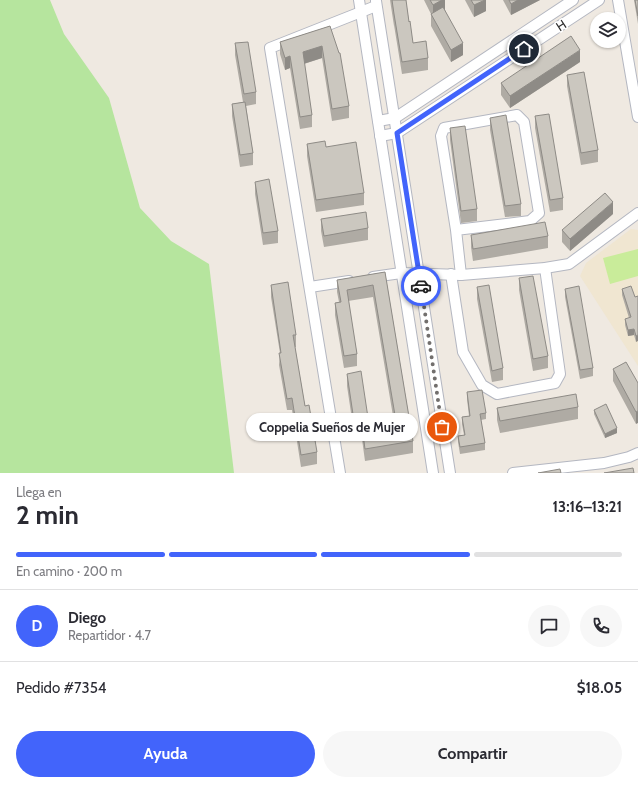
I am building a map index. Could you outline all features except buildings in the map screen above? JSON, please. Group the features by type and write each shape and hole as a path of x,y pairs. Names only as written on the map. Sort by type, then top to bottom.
{"street":[{"path":"359,0 433,473"},
{"name":"H","path":"378,121 394,118 572,0"},
{"name":"H","path":"380,136 397,133 599,0"},
{"path":"618,0 638,117"},
{"path":"340,473 270,48 361,12 376,3 450,473"},
{"path":"456,230 530,221 539,213 524,122 517,115 444,128 441,136 456,230 456,274 463,352 482,385 497,394 555,383 560,374 545,268"},
{"path":"310,287 401,272 456,274 545,268 569,264 638,213"},
{"path":"514,473 604,463 629,457 638,452"}],"shaded area":[{"path":"631,229 638,230 638,366 580,276 586,263"}],"green space":[{"path":"0,0 50,0 64,34 109,98 140,208 171,241 209,264 234,473 0,473"},
{"path":"638,249 638,276 610,284 603,258"}],"way so far":[{"path":"421,286 442,427"}],"place":[{"name":"Coppelia Sueños de Mujer","path":"442,427"}],"route":[{"path":"421,286 397,133 524,49"}]}
